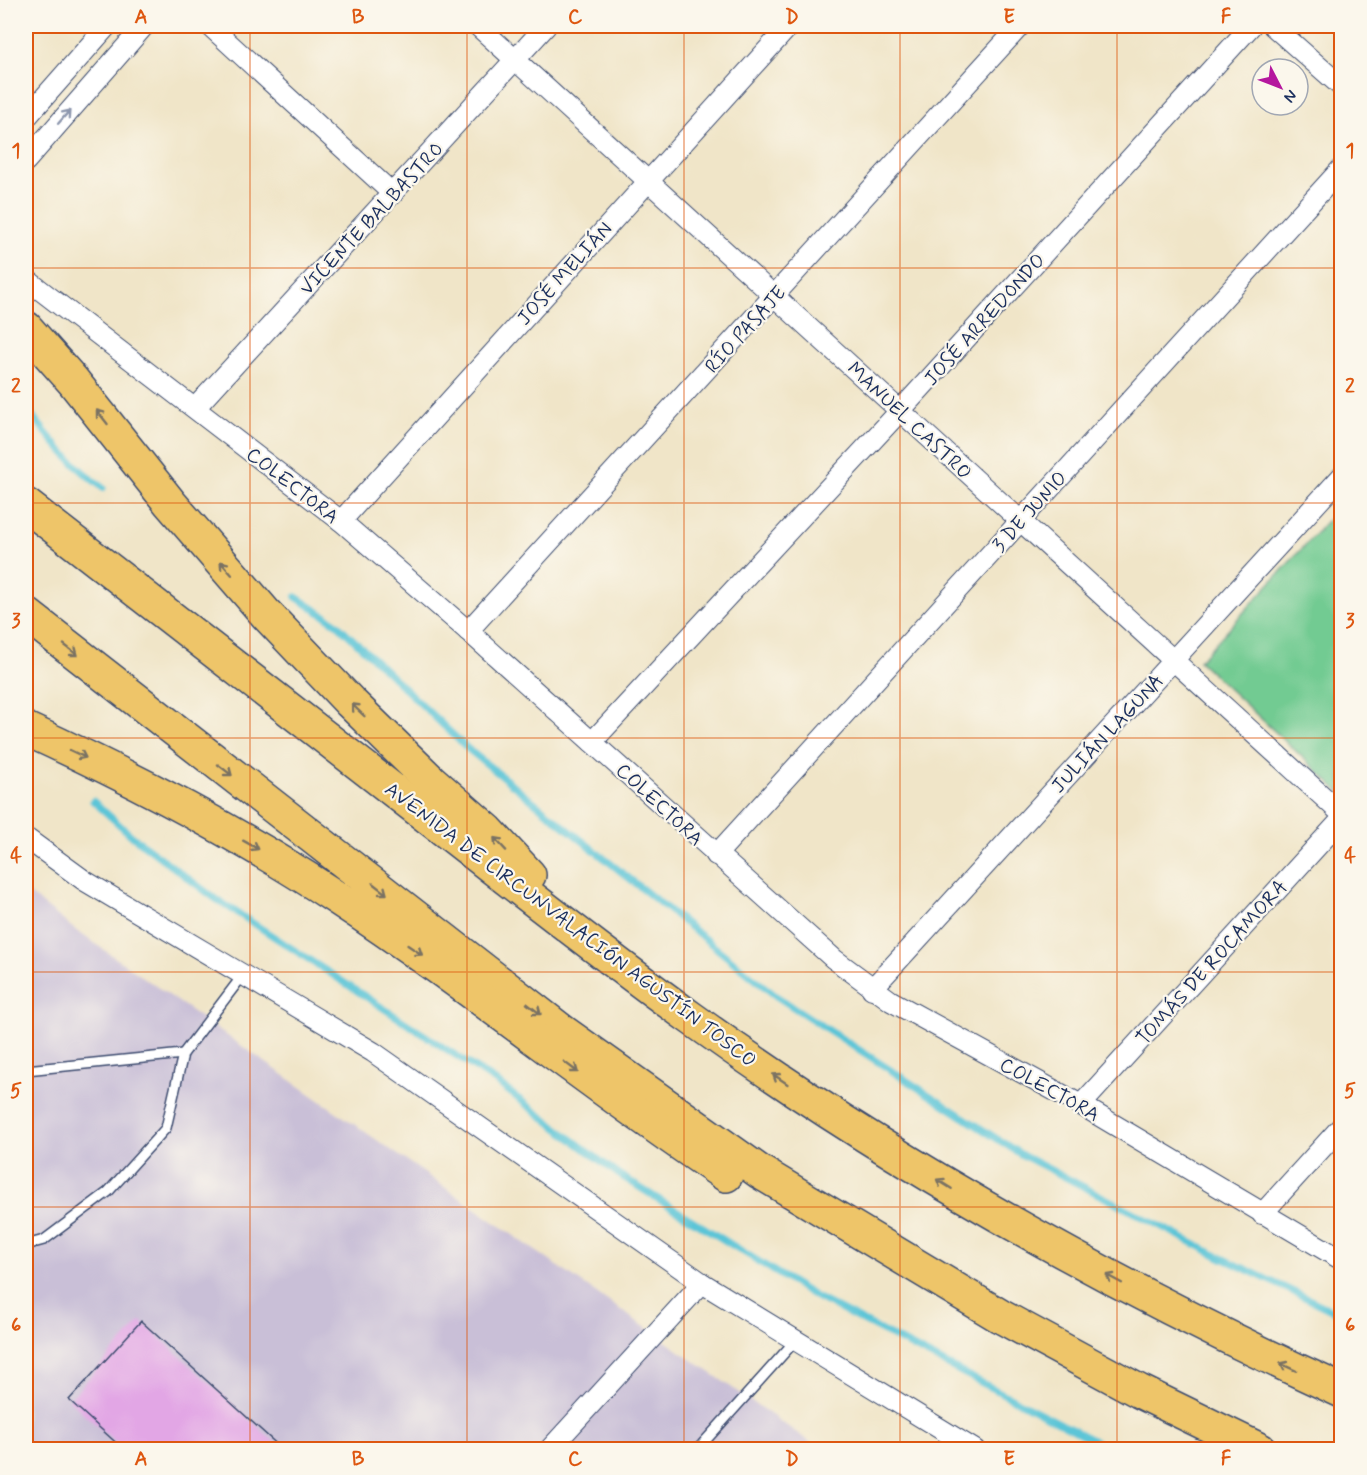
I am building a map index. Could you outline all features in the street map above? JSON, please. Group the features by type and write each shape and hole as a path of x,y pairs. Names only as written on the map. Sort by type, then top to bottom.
{"highway":[{"path":"26,328 73,381 171,503 272,621 430,780 488,831 597,949"},
{"name":"AVENIDA DE CIRCUNVALACIÓN AGUSTÍN TOSCO","path":"26,505 597,949 758,1064 962,1195 1170,1309 1341,1391"},
{"path":"26,614 563,1032 760,1172 863,1236 1060,1349 1260,1449"},
{"path":"26,729 154,792 276,859 335,896 429,960 611,1097 754,1194 863,1236"}],"street":[{"path":"26,118 107,26"},
{"path":"26,161 144,26"},
{"path":"210,26 393,194"},
{"name":"MANUEL CASTRO","path":"478,26 1341,814"},
{"name":"VICENTE BALBASTRO","path":"195,408 546,26"},
{"name":"JOSÉ MELIÁN","path":"341,522 789,26"},
{"name":"RÍO PASAJE","path":"468,631 1020,26"},
{"name":"JOSÉ ARREDONDO","path":"592,742 900,411 1251,26"},
{"path":"1273,26 1341,87"},
{"name":"3 DE JUNIO","path":"716,855 1341,168"},
{"name":"COLECTORA","path":"26,279 341,522 468,631 834,959 872,989 1081,1105 1341,1260"},
{"name":"JULIÁN LAGUNA","path":"872,989 1341,476"},
{"name":"TOMÁS DE ROCAMORA","path":"1081,1105 1341,819"},
{"path":"26,838 84,880 374,1052 702,1283 975,1449"},
{"path":"1262,1214 1341,1126"},
{"path":"549,1449 702,1283"}],"lane":[{"path":"26,1245 44,1240 108,1192 166,1128 183,1054 243,975"},
{"path":"26,1070 183,1054"},
{"path":"700,1448 795,1341"}],"shaded area":[{"path":"26,891 74,929 820,1449 26,1449"}],"green space":[{"path":"1341,506 1341,793 1199,661"}],"building":[{"path":"141,1321 282,1449 123,1449 69,1400"}],"waterway":[{"path":"26,407 61,450 103,488"},
{"path":"296,597 336,623 468,749 776,996 1022,1155 1216,1255 1342,1315"},
{"path":"93,801 133,837 213,897 495,1081 618,1174 814,1296 1112,1450"}]}
